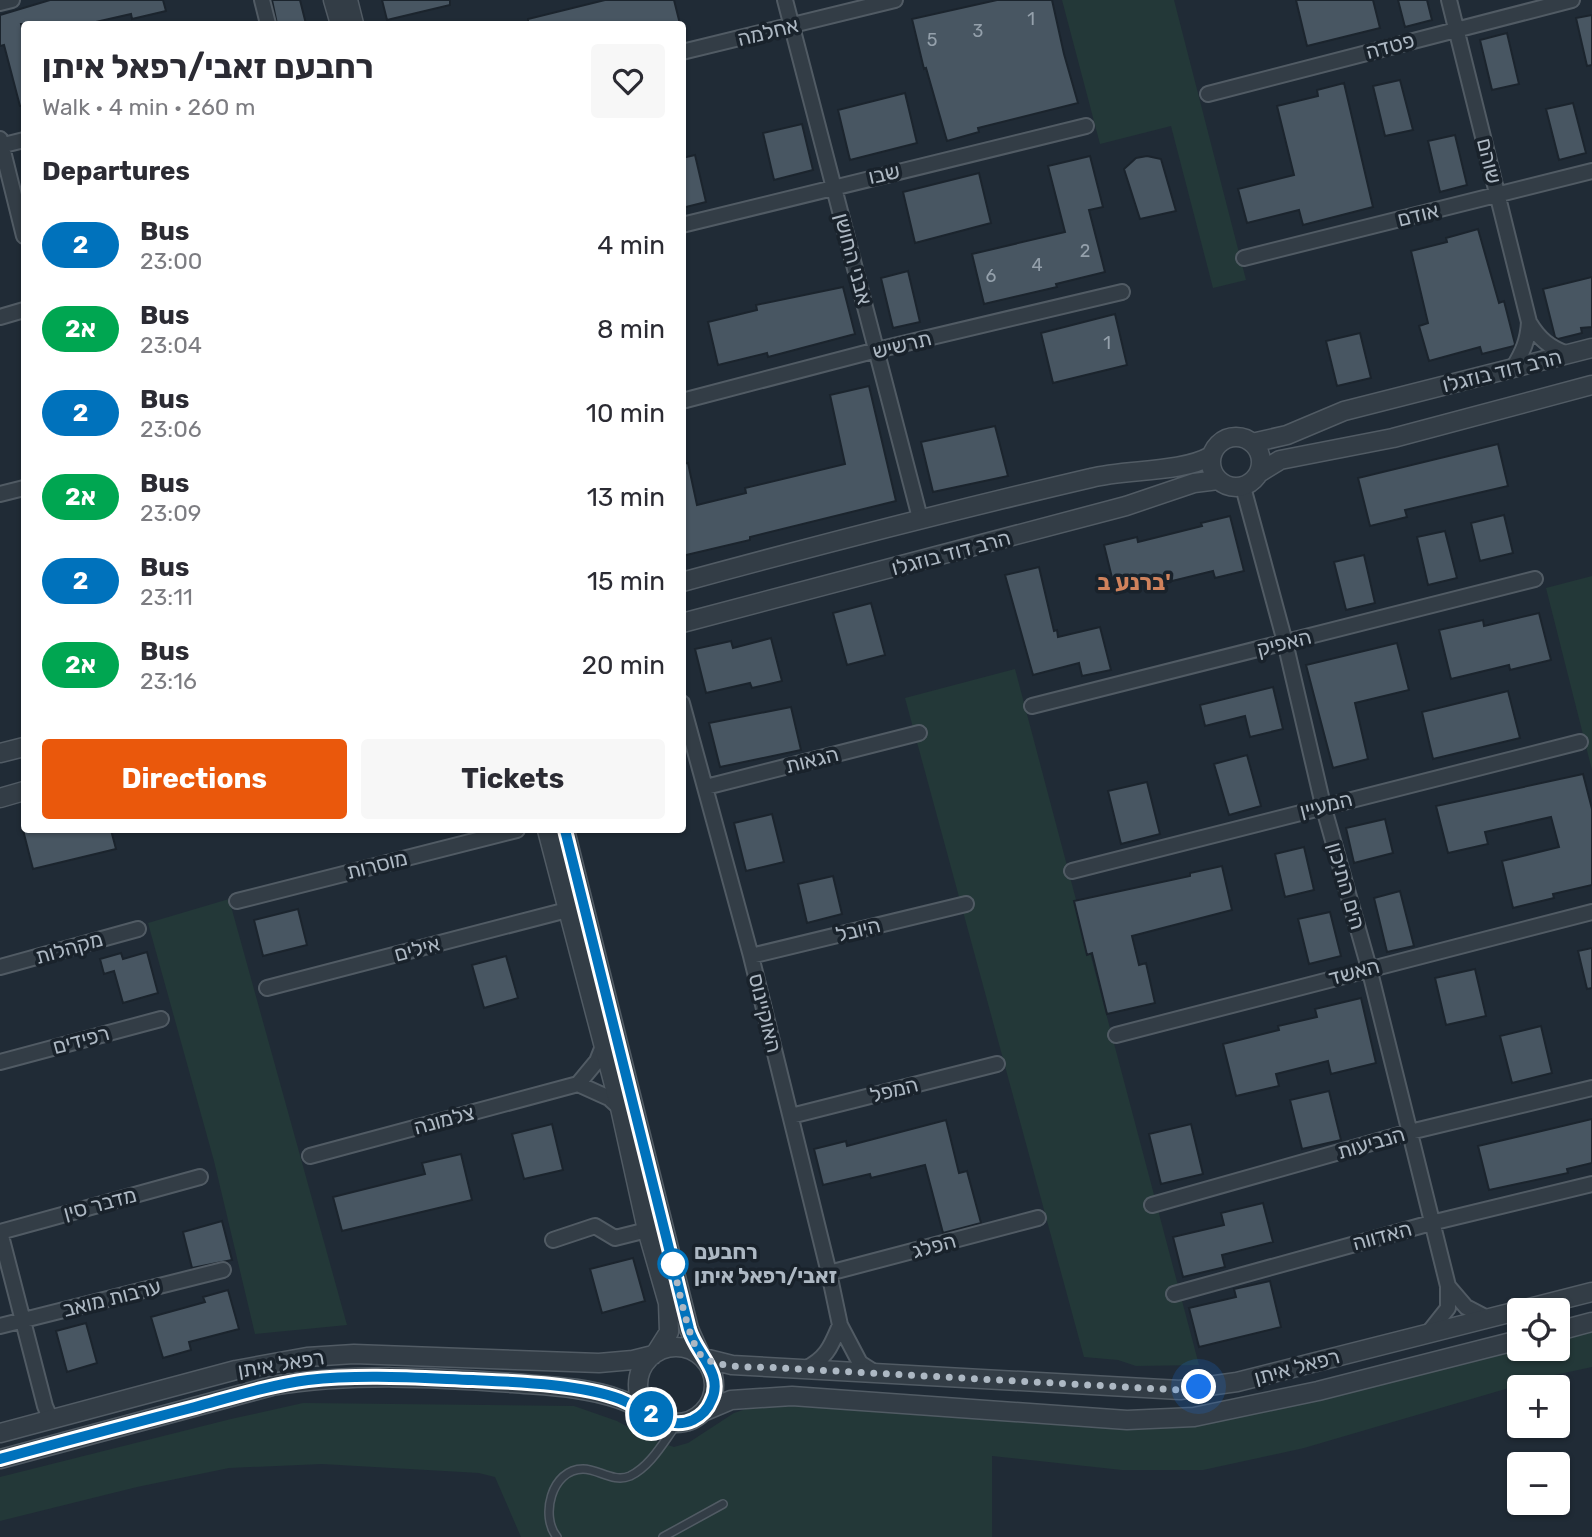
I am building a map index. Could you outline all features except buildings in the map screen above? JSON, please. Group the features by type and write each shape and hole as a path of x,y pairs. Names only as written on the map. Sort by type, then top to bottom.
{"street":[{"path":"0,3 12,0"},
{"path":"262,0 267,21"},
{"path":"334,0 339,21"},
{"path":"348,0 353,21"},
{"name":"אבני החושן","path":"785,0 920,518"},
{"name":"אחלמה","path":"686,51 895,0"},
{"name":"שוהם","path":"1449,0 1529,322 1528,340 1513,368"},
{"name":"פטדה","path":"1208,94 1572,0"},
{"name":"שבו","path":"686,224 1086,126"},
{"path":"21,141 1,144 21,224"},
{"name":"אודם","path":"1244,258 1592,171"},
{"name":"תרשיש","path":"686,400 1122,292"},
{"path":"0,317 21,311"},
{"name":"שוהם","path":"1529,322 1544,342 1555,350 1568,354"},
{"name":"הרב דוד בוזגלו","path":"1252,443 1287,435 1344,411 1592,348"},
{"name":"הרב דוד בוזגלו","path":"1259,473 1280,460 1393,438 1592,385"},
{"path":"1236,437 1252,443 1261,457 1259,473 1255,480 1232,488 1218,480 1211,465 1214,448 1228,438 1236,437"},
{"name":"הרב דוד בוזגלו","path":"686,581 920,518 1100,476 1183,465 1211,456"},
{"name":"הרב דוד בוזגלו","path":"686,623 1126,506 1194,483 1218,480"},
{"name":"הים התיכון","path":"1243,486 1285,642 1324,806 1369,968 1448,1286 1448,1308 1430,1332"},
{"path":"0,494 21,489"},
{"name":"האפיק","path":"1032,706 1535,579"},
{"name":"האוקיינוס","path":"686,717 751,956 830,1273 840,1325 860,1363 874,1372"},
{"name":"הגאות","path":"706,787 919,733"},
{"name":"המעיין","path":"1072,871 1580,742"},
{"path":"0,754 21,748"},
{"path":"0,797 21,792"},
{"name":"מוסרות","path":"237,901 505,833"},
{"path":"548,833 620,1108 647,1230 668,1303 669,1332 643,1366 638,1383 644,1406 657,1418 677,1423 692,1420 705,1411 713,1397 713,1373 689,1329 566,833"},
{"name":"היובל","path":"751,956 966,904"},
{"name":"אילים","path":"267,988 567,910"},
{"name":"האשד","path":"1116,1035 1592,912"},
{"name":"מקהלות","path":"0,967 138,929"},
{"name":"רפידים","path":"0,1062 161,1019"},
{"path":"603,1045 597,1060 578,1084 609,1097 620,1108"},
{"name":"המפל","path":"791,1116 997,1063"},
{"name":"צלמונה","path":"310,1156 578,1084"},
{"name":"הנביעות","path":"1152,1205 1410,1132 1592,1088"},
{"name":"מדבר סין","path":"0,1232 200,1177"},
{"name":"האדווה","path":"1174,1294 1431,1223 1592,1184"},
{"name":"הפלג","path":"830,1273 1038,1218"},
{"path":"553,1240 595,1226 615,1238 647,1230"},
{"path":"0,1232 45,1406 51,1420"},
{"name":"ערבות מואב","path":"0,1326 223,1270"},
{"name":"הים התיכון","path":"1448,1286 1466,1307 1486,1318"},
{"name":"רפאל איתן","path":"702,1357 732,1365 1180,1390 1237,1382 1592,1292"},
{"path":"1570,1328 1592,1322"},
{"path":"805,1369 828,1352 840,1325"},
{"name":"רפאל איתן","path":"705,1411 731,1400 792,1396 1127,1420 1194,1417 1318,1391 1507,1343"},
{"path":"655,1353 666,1348 684,1347 702,1357"},
{"name":"רפאל איתן","path":"0,1433 236,1370 307,1357 354,1354 599,1363 633,1360 655,1353"},
{"name":"רפאל איתן","path":"0,1459 272,1386 309,1380 474,1380 561,1387 617,1398 657,1418"}],"lane":[{"path":"557,1537 553,1532 548,1504 554,1489 565,1476 582,1469 616,1478 629,1476 647,1463 677,1423"},
{"path":"663,1537 723,1503"}],"green space":[{"path":"1062,0 1174,0 1246,280 1213,288 1171,126 1100,144"},
{"path":"1592,576 1592,770 1546,588"},
{"path":"1015,669 1199,1365 1136,1366 1118,1360 1084,1357 905,698"},
{"path":"229,899 347,1325 255,1334 214,1161 148,923"},
{"path":"1592,1327 1592,1367 1555,1375 1507,1375 1507,1389 1304,1448 1203,1470 1122,1470 992,1456 992,1537 521,1537 495,1477 479,1473 322,1464 229,1468 137,1487 0,1521 0,1477 303,1403 574,1406 617,1421 650,1439 674,1447 688,1443 734,1413 767,1402 1143,1423 1507,1347 1507,1361 1570,1361 1570,1332"}],"bus line":[{"name":"2","path":"0,1459 272,1386 309,1380 474,1380 561,1387 617,1398 671,1423 688,1422 705,1411 715,1390 714,1378 689,1329 566,833"}],"place":[{"name":"רחבעם זאבי/רפאל איתן","path":"673,1264"}],"district":[{"name":"ברנע ב'","path":"1134,582"}],"route":[{"path":"673,1264 671,1255 692,1339 701,1356 716,1362 780,1368 1180,1390 1199,1387"}]}
